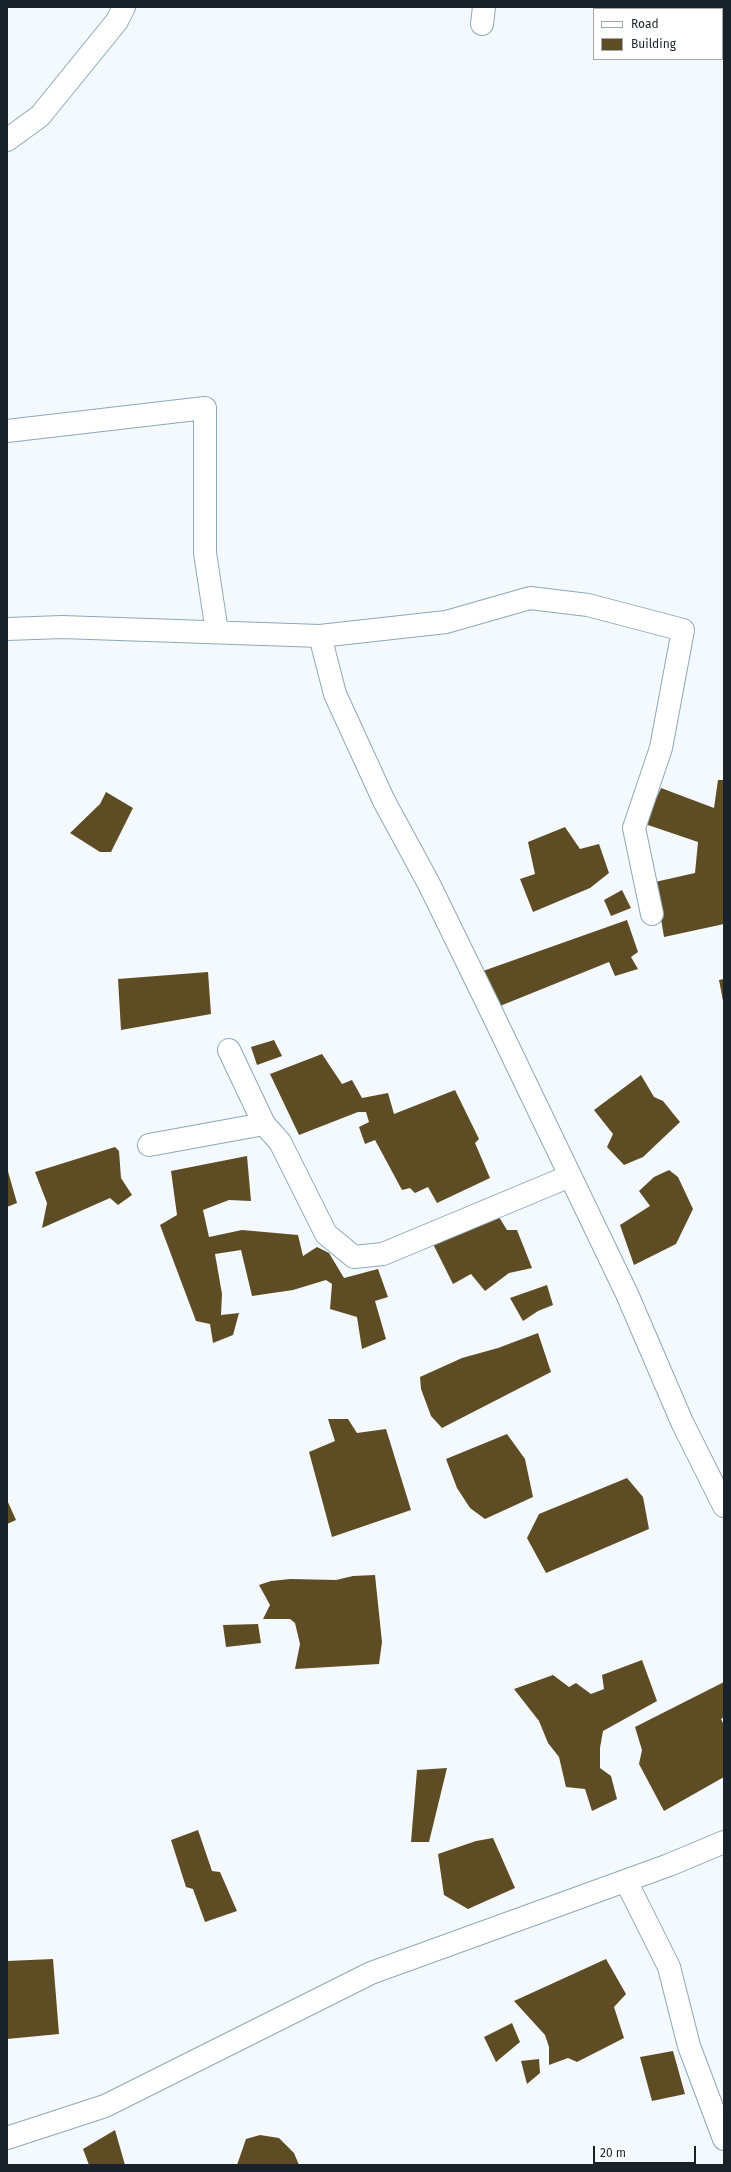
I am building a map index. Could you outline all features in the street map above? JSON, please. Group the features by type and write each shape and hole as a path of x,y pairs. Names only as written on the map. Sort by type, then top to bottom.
{"street":[{"path":"7,140 40,116 117,21 124,7"},
{"path":"7,432 205,408 205,553 217,632"},
{"path":"7,629 62,627 320,636 446,622 530,598 588,605 683,630 661,748 634,828 652,914"},
{"path":"320,636 335,694 381,794 429,884 627,1294 682,1422 718,1479 724,1506"},
{"path":"229,1050 264,1124 280,1142 326,1234 354,1257 383,1254 570,1176"},
{"path":"149,1145 264,1124"},
{"path":"7,2138 105,2106 371,1973 626,1881 724,1842"},
{"path":"626,1881 669,1967 689,2046 724,2139"}],"building":[{"path":"718,780 724,780 724,924 664,937 655,882 695,873 698,842 645,824 661,788 714,808"},
{"path":"106,792 133,808 111,852 100,852 70,833 100,804"},
{"path":"565,827 580,849 599,844 609,873 590,888 533,912 520,879 535,874 528,842"},
{"path":"622,890 631,908 611,916 604,900"},
{"path":"627,920 638,952 631,957 638,969 615,976 609,962 495,1008 483,971"},
{"path":"208,972 211,1014 121,1030 118,979"},
{"path":"724,979 724,1001 723,1001 719,980"},
{"path":"274,1040 282,1056 257,1065 251,1047"},
{"path":"322,1054 342,1084 352,1080 362,1098 388,1093 394,1114 455,1090 479,1139 475,1143 490,1178 437,1203 428,1187 415,1193 410,1188 402,1190 375,1140 365,1144 359,1127 369,1122 366,1112 358,1112 299,1135 270,1074"},
{"path":"641,1075 654,1097 663,1101 680,1122 643,1157 624,1165 607,1147 613,1134 594,1110"},
{"path":"115,1147 119,1151 121,1178 132,1195 118,1205 110,1198 42,1228 47,1203 35,1172"},
{"path":"247,1156 251,1201 229,1200 203,1210 209,1237 242,1230 298,1235 303,1256 317,1247 329,1253 344,1278 378,1269 388,1297 375,1301 386,1339 362,1349 357,1317 330,1309 332,1284 326,1280 293,1290 252,1296 241,1250 215,1254 222,1294 221,1315 239,1313 233,1335 213,1343 210,1324 196,1321 160,1225 177,1215 171,1171"},
{"path":"7,1168 17,1203 7,1207"},
{"path":"669,1170 678,1177 693,1209 676,1244 634,1265 620,1225 650,1206 639,1191 654,1177"},
{"path":"499,1217 507,1230 517,1230 532,1268 509,1273 485,1291 471,1274 453,1284 433,1244"},
{"path":"547,1285 553,1305 538,1311 523,1321 510,1298"},
{"path":"538,1333 551,1372 442,1428 431,1416 421,1389 420,1377 462,1358 498,1348"},
{"path":"328,1419 348,1419 357,1433 386,1429 411,1510 332,1537 309,1452 335,1441"},
{"path":"507,1434 525,1459 533,1497 485,1519 470,1508 457,1488 446,1459"},
{"path":"627,1478 643,1497 649,1529 546,1573 527,1538 539,1514"},
{"path":"7,1500 16,1520 7,1524"},
{"path":"375,1575 382,1642 379,1664 295,1669 300,1644 295,1623 290,1619 263,1619 270,1605 259,1585 271,1581 290,1579 336,1580 353,1576"},
{"path":"258,1624 261,1643 226,1647 223,1625"},
{"path":"642,1660 657,1701 603,1731 600,1748 600,1768 611,1776 617,1799 592,1811 585,1789 566,1787 559,1757 548,1743 539,1721 514,1689 553,1675 569,1687 576,1683 591,1694 604,1689 602,1675"},
{"path":"724,1682 724,1717 721,1719 724,1725 724,1777 664,1811 639,1764 642,1750 635,1727"},
{"path":"447,1768 429,1842 411,1842 417,1770"},
{"path":"198,1830 212,1871 220,1872 237,1911 205,1922 193,1889 186,1887 171,1840"},
{"path":"493,1838 515,1888 468,1909 444,1895 438,1854 476,1841"},
{"path":"53,1959 59,2034 7,2039 7,1961"},
{"path":"606,1959 626,1994 614,2007 624,2038 577,2062 568,2058 549,2065 549,2047 545,2035 514,2001"},
{"path":"512,2023 520,2042 496,2062 484,2037"},
{"path":"673,2051 685,2094 652,2101 640,2057"},
{"path":"539,2059 540,2073 527,2084 521,2061"},
{"path":"115,2130 125,2165 89,2165 83,2149"},
{"path":"260,2135 279,2138 294,2153 299,2165 237,2165 246,2139"}]}
